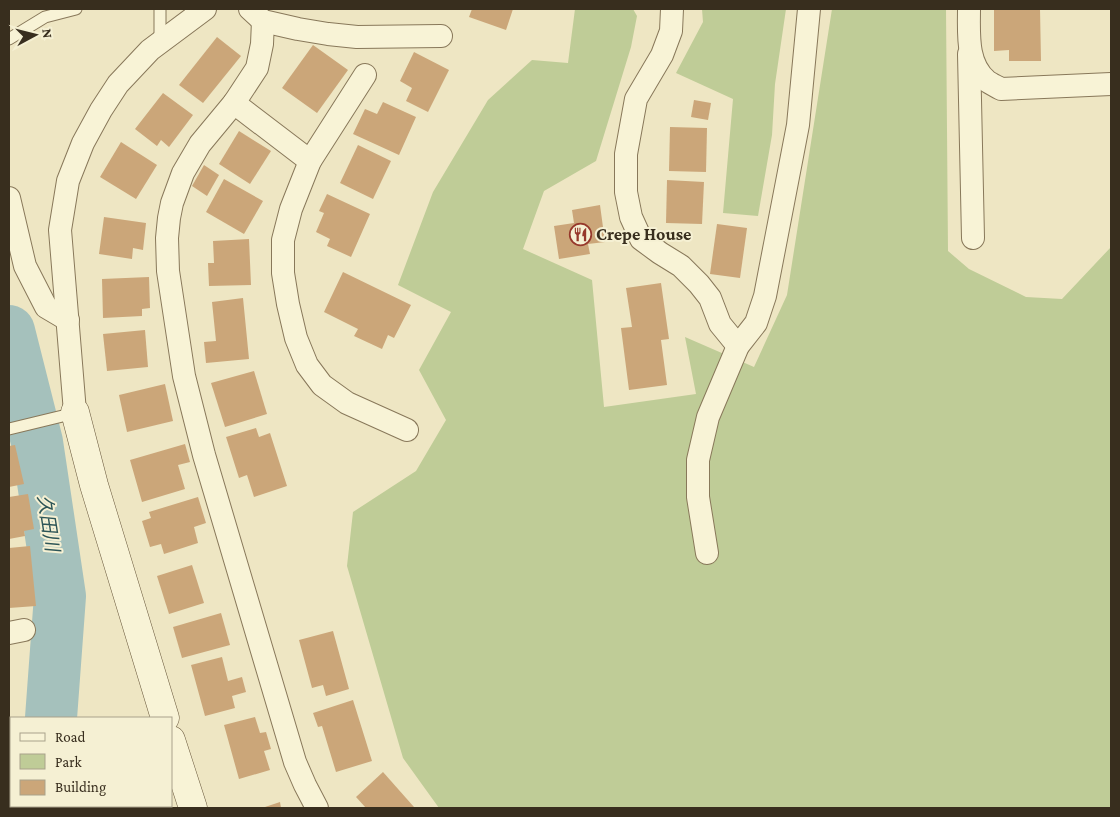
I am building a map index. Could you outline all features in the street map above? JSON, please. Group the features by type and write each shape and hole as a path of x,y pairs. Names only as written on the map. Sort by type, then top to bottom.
{"street":[{"path":"164,717 97,494 64,415 68,320 60,230 68,181 83,143 118,84 150,50 205,9"},
{"path":"672,9 671,31 662,55 636,99 626,154 626,192 631,217 641,239 660,254 681,266 700,284 710,298 720,324 738,346"},
{"path":"707,553 698,497 698,460 708,417 738,346 756,323 765,296 798,125 809,9"},
{"path":"968,9 974,238"},
{"path":"256,15 298,30 357,37 441,36"},
{"path":"256,15 262,44 257,68 234,103 200,144 183,172 172,203 167,238 168,271 184,376 204,455 295,762 317,808"},
{"path":"969,43 974,64 986,80 1001,89 1107,90"},
{"path":"365,75 310,161 291,209 283,240 283,272 296,338 307,364 322,385 347,403 408,430"},
{"path":"234,103 310,161"},
{"path":"10,205 25,266 46,306 68,320"},
{"path":"172,743 193,808"}],"lane":[{"path":"160,9 160,44"},
{"path":"9,39 44,17 72,10"},
{"path":"9,429 64,415"}],"green space":[{"path":"575,9 633,9 637,16 631,47 596,161 544,191 523,249 592,280 604,407 696,394 685,337 754,367 787,295 832,9 946,9 948,251 969,269 1026,297 1062,299 1111,247 1111,808 439,808 403,758 347,566 353,512 416,471 446,420 419,370 451,312 398,285 433,192 488,100 532,60 568,63"},
{"path":"702,9 786,9 775,84 772,135 758,216 723,213 733,99 676,73 703,22"}],"building":[{"path":"472,9 513,9 506,30 469,17"},
{"path":"994,9 1040,9 1041,61 1009,61 1009,50 994,51"},
{"path":"217,37 241,56 203,103 179,85"},
{"path":"313,45 348,70 317,113 282,88"},
{"path":"414,52 449,70 428,112 406,101 412,88 400,81"},
{"path":"163,93 193,115 169,147 161,140 157,146 135,129"},
{"path":"694,100 711,103 708,120 691,117"},
{"path":"383,102 416,117 399,155 353,134 365,109 377,114"},
{"path":"670,127 707,128 706,172 669,171"},
{"path":"239,131 271,151 250,184 219,164"},
{"path":"121,142 157,165 136,199 100,177"},
{"path":"358,145 391,161 373,199 340,183"},
{"path":"204,165 219,175 207,196 192,186"},
{"path":"224,179 263,201 244,234 206,212"},
{"path":"667,180 704,182 702,224 666,223"},
{"path":"327,194 370,214 351,257 327,246 330,239 316,232 324,213 319,211"},
{"name":"Crepe House","path":"600,205 605,242 588,244 590,254 559,259 554,226 574,223 572,210"},
{"path":"104,217 146,223 143,250 133,248 132,259 99,254"},
{"path":"717,224 747,228 740,278 710,274"},
{"path":"249,239 251,285 209,286 208,263 214,263 213,241"},
{"path":"343,272 411,305 394,338 388,335 382,349 354,336 358,329 324,312"},
{"path":"149,277 150,308 142,309 142,316 103,318 102,279"},
{"path":"661,283 669,339 661,340 667,385 629,390 621,328 632,327 626,288"},
{"path":"243,298 249,359 206,363 204,342 216,341 212,302"},
{"path":"145,330 148,367 107,371 103,334"},
{"path":"254,371 267,414 225,427 211,383"},
{"path":"165,384 173,421 127,432 119,395"},
{"path":"256,428 259,437 270,433 287,486 254,497 247,475 239,478 226,437"},
{"path":"185,444 190,462 178,465 185,489 142,502 130,460"},
{"path":"15,445 24,484 9,487 9,446"},
{"path":"28,494 34,529 24,531 25,536 9,539 9,497"},
{"path":"198,497 206,523 194,527 198,543 164,554 161,544 150,547 142,521 151,518 149,512"},
{"path":"30,546 36,606 9,608 9,548"},
{"path":"192,565 204,603 169,614 157,576"},
{"path":"221,613 230,645 182,658 173,627"},
{"path":"333,631 349,689 326,696 323,685 312,688 299,640"},
{"path":"222,657 228,681 242,677 246,692 232,696 235,708 205,716 191,665"},
{"path":"353,700 372,761 336,772 322,726 318,727 313,713"},
{"path":"255,717 260,733 266,732 271,749 264,751 270,770 239,779 224,725"},
{"path":"9,753 10,753 10,781"},
{"path":"383,772 413,808 366,808 356,797"},
{"path":"280,802 281,808 262,808"}],"waterway":[{"name":"久田川","path":"9,331 37,442 60,596 51,717"}],"place":[{"name":"Crepe House","path":"580,234"}]}
